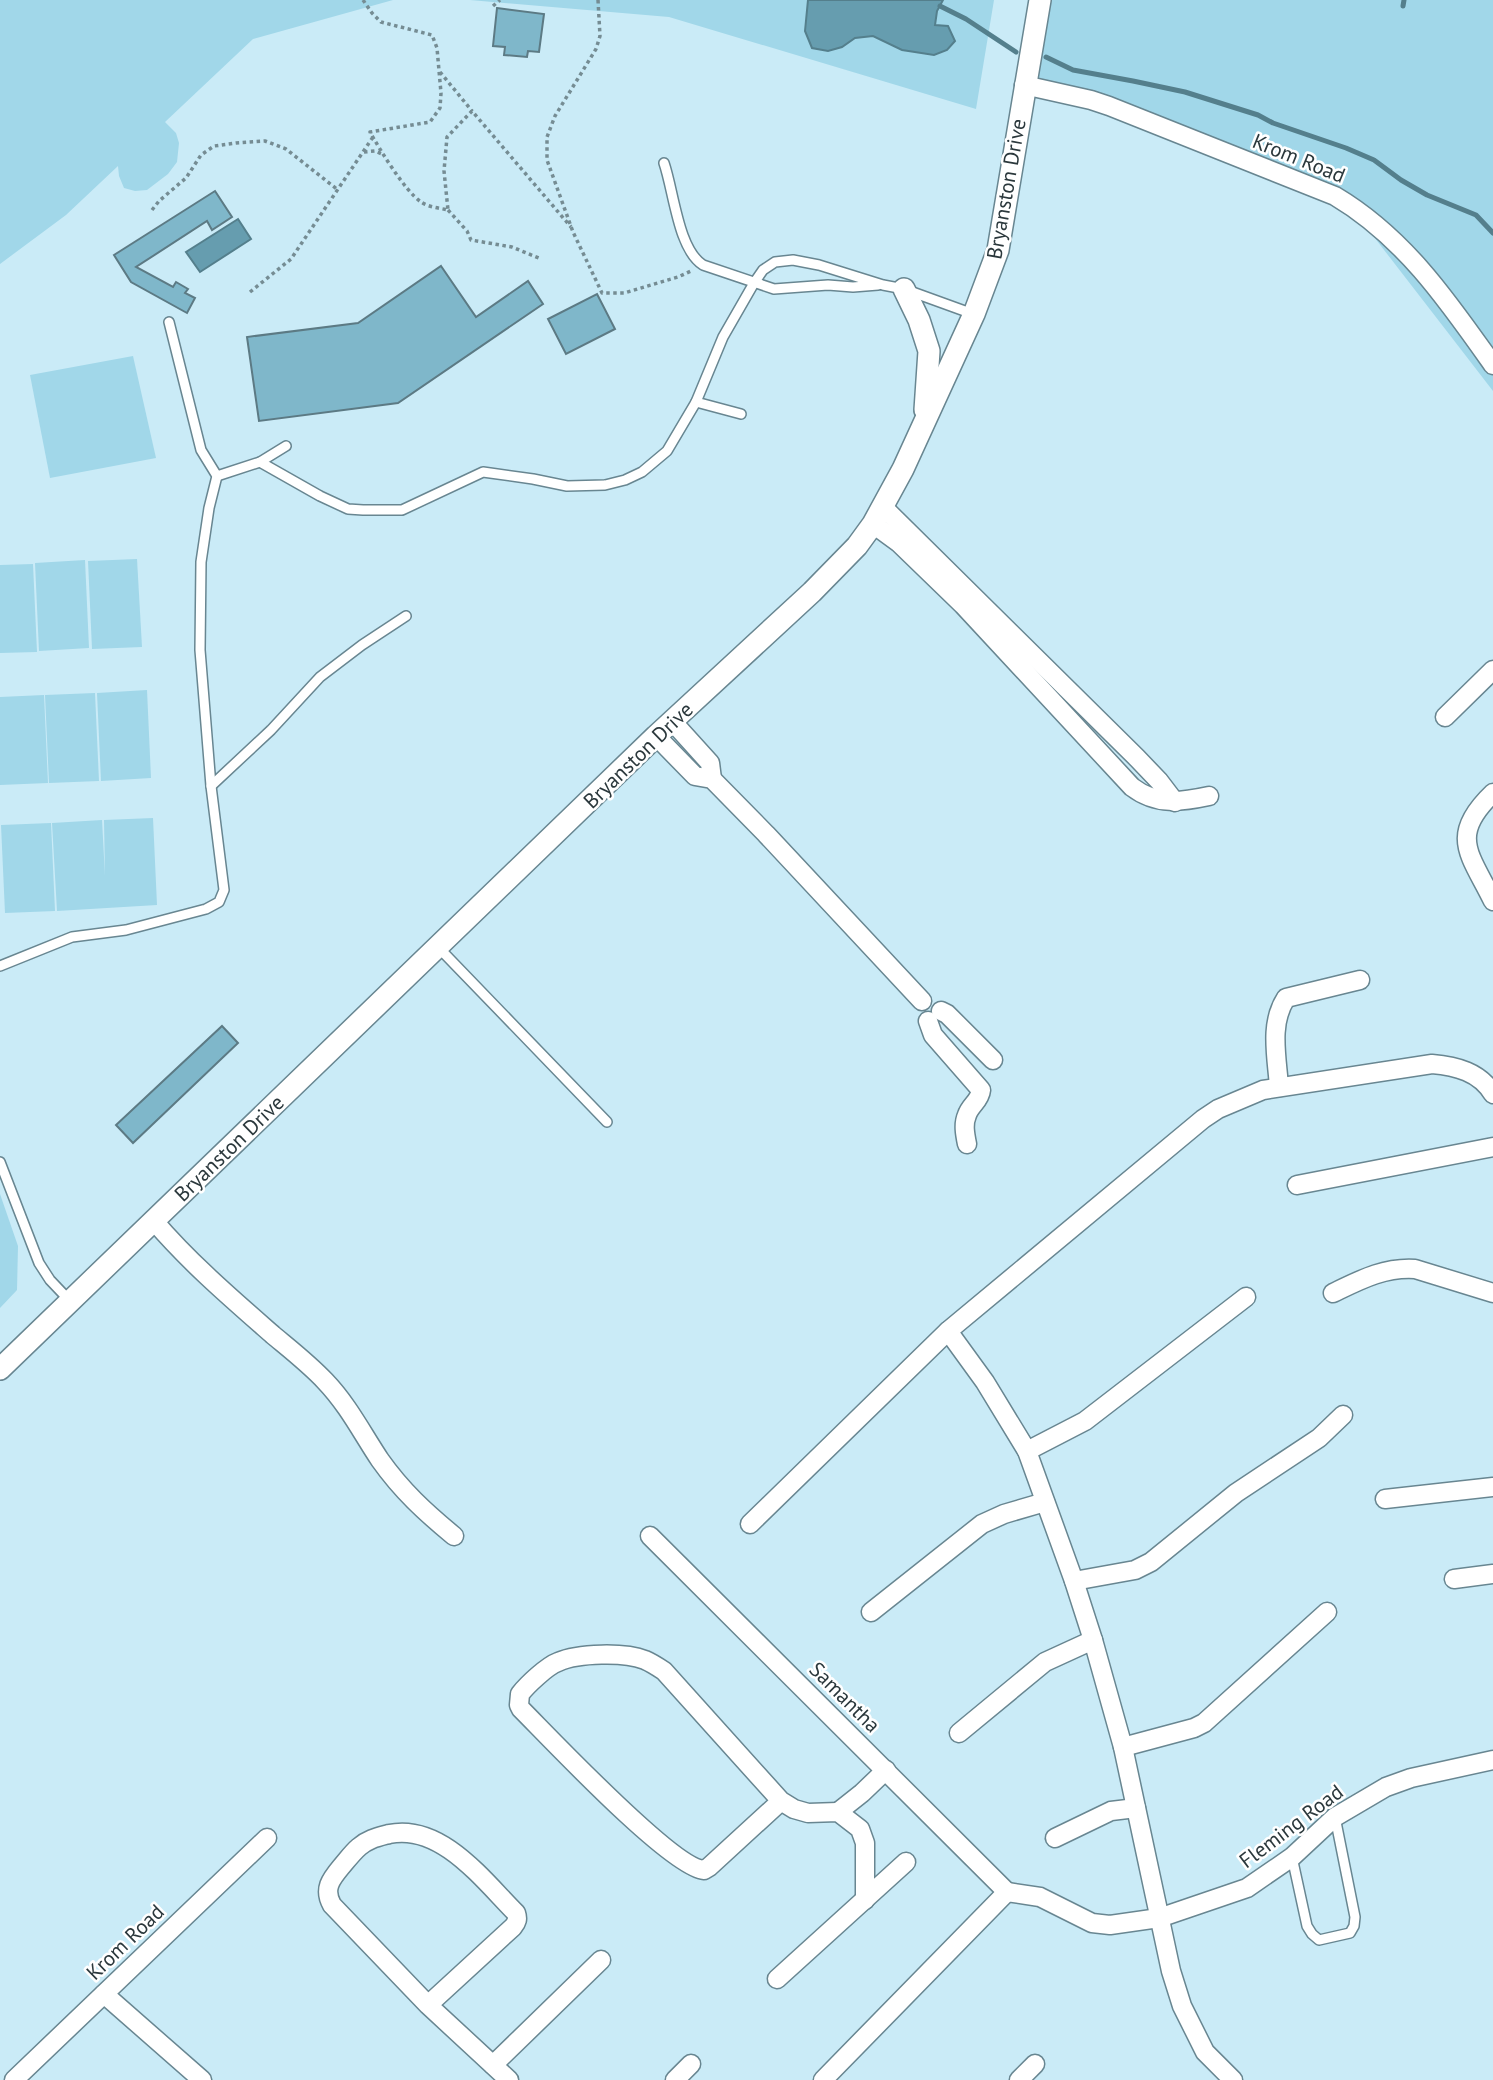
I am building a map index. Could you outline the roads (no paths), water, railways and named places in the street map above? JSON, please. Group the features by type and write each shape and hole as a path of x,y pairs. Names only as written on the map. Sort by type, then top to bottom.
{"street":[{"name":"Bryanston Drive","path":"0,1369 656,736 830,574 878,516 974,314 998,250 1040,0"},
{"name":"Krom Road","path":"1024,85 1109,106 1335,196 1358,209 1421,268 1493,365"},
{"path":"894,287 919,320 929,351 924,423"},
{"path":"878,516 899,543 963,604 1132,787 1151,799 1175,802 1209,796"},
{"path":"1445,717 1493,670"},
{"path":"672,721 710,764 712,779"},
{"path":"656,736 695,776 712,779 922,1001 933,999 940,1005 935,1016 933,1035 981,1090 980,1098 966,1115 967,1144"},
{"path":"1493,793 1472,816 1467,839 1468,851 1493,901"},
{"path":"1279,1087 1275,1042 1279,1009 1286,998 1360,980"},
{"path":"935,1016 947,1014 993,1060"},
{"path":"750,1524 948,1331 1218,1109 1263,1090 1432,1064 1455,1066 1475,1076 1493,1094"},
{"path":"1297,1185 1493,1147"},
{"path":"154,1221 184,1255 300,1356 327,1383 350,1410 381,1460 418,1507 454,1536"},
{"path":"1333,1293 1374,1273 1401,1268 1415,1269 1493,1293"},
{"path":"1027,1451 1085,1421 1246,1297"},
{"path":"948,1331 985,1382 1027,1451 1074,1581 1123,1747 1171,1971 1182,2006 1205,2052 1233,2080"},
{"path":"1074,1581 1135,1570 1151,1562 1236,1493 1319,1438 1343,1415"},
{"path":"1385,1499 1493,1487"},
{"path":"871,1612 982,1524 1004,1514 1045,1502"},
{"name":"Samantha","path":"650,1536 1007,1892"},
{"path":"1454,1579 1493,1574"},
{"path":"1123,1747 1205,1723 1327,1612"},
{"path":"959,1732 1045,1662 1093,1640"},
{"path":"781,1801 709,1867 704,1870 691,1867 645,1831 521,1709 520,1694 556,1662 566,1659 594,1655 643,1658 664,1671 781,1801 794,1809 808,1813 838,1812 886,1770"},
{"name":"Fleming Road","path":"1007,1892 1040,1897 1092,1923 1110,1925 1159,1918 1247,1888 1292,1857 1335,1817 1386,1787 1410,1778 1493,1760"},
{"path":"1055,1838 1111,1811 1136,1808"},
{"path":"838,1812 860,1829 865,1843 865,1900"},
{"path":"428,2004 513,1927 517,1917 461,1857 427,1836 398,1832 374,1838 359,1847 331,1879 328,1899 428,2004 509,2080"},
{"name":"Krom Road","path":"14,2080 267,1838"},
{"path":"776,1979 906,1862"},
{"path":"823,2080 1007,1892"},
{"path":"493,2065 601,1960"},
{"path":"104,1994 202,2080"},
{"path":"675,2080 691,2064"},
{"path":"1019,2080 1035,2064"}],"lane":[{"path":"664,163 688,247 696,261 703,265 765,288 782,290 828,285 894,287"},
{"path":"260,462 320,496 348,509 363,510 402,510 483,472 533,478 567,486 605,485 642,472 667,451 696,402 723,337 754,283 769,265 775,262 793,260 830,268 974,314"},
{"path":"0,966 72,937 127,930 206,908 219,902 224,890 211,786 200,650 200,581 204,535 216,476 198,442 169,322"},
{"path":"696,402 741,414"},
{"path":"216,476 260,462 286,446"},
{"path":"211,786 271,730 320,677 407,616"},
{"path":"438,947 607,1122"},
{"path":"0,1163 39,1263 50,1280 70,1301"},
{"path":"1292,1857 1307,1926 1312,1934 1319,1940 1350,1933 1355,1917 1335,1817"}],"waterway":[{"path":"1403,6 1404,0"},
{"path":"940,6 966,19 1016,52"},
{"path":"1046,57 1073,70 1185,92 1258,115 1273,123 1346,148 1374,160 1427,195 1476,215 1493,233"}]}
